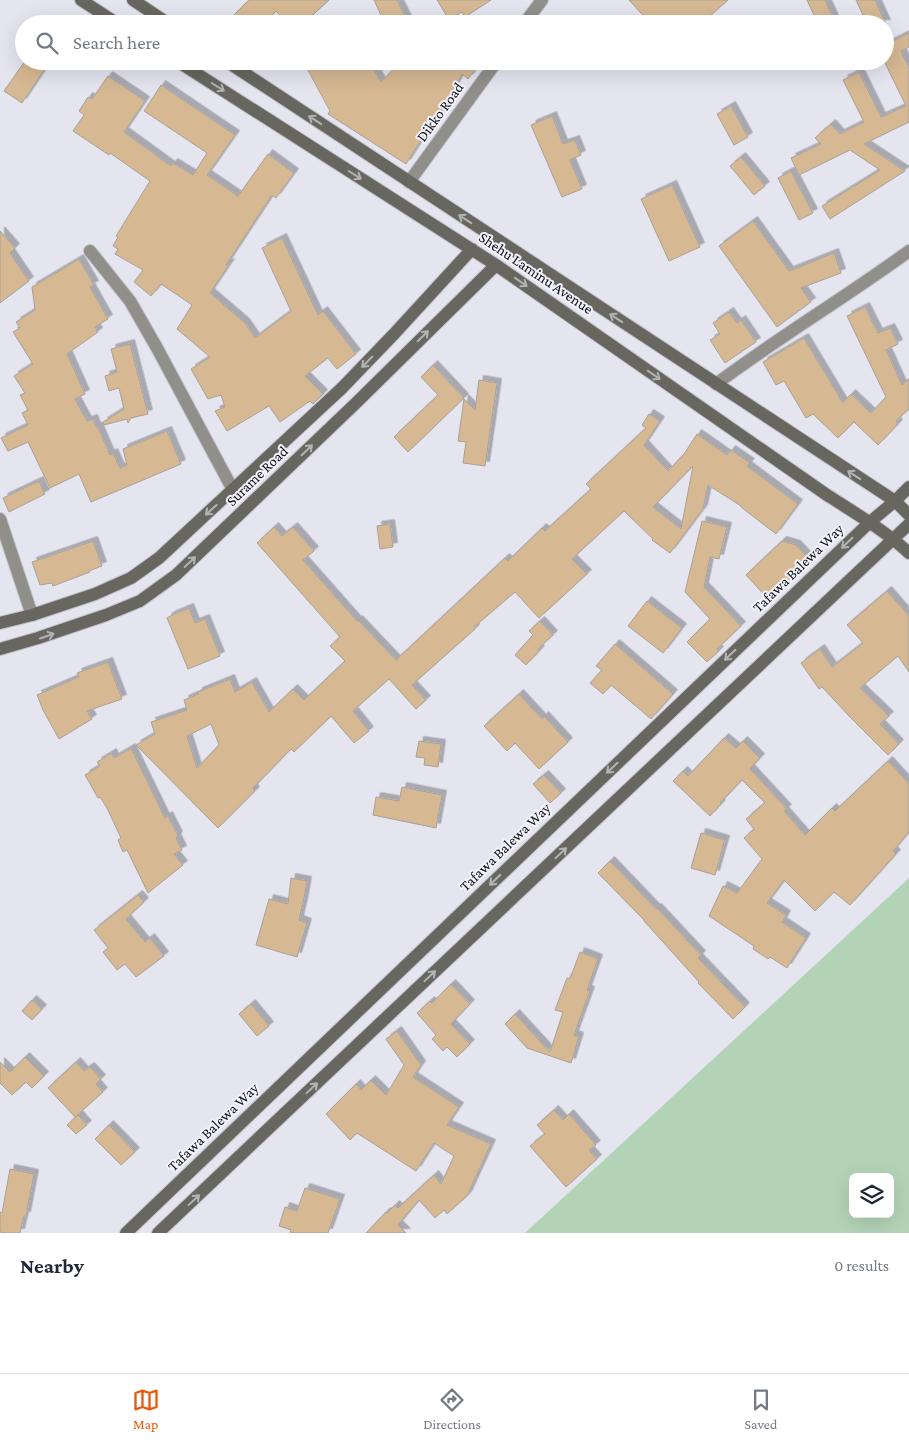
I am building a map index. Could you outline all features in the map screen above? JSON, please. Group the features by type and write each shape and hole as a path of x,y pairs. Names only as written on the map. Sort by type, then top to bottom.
{"street":[{"path":"81,0 104,15"},
{"path":"133,0 156,15"},
{"path":"531,15 542,0"},
{"name":"Shehu Laminu Avenue","path":"191,70 496,265 827,495 870,522 909,552"},
{"name":"Shehu Laminu Avenue","path":"240,70 894,502 909,514"},
{"name":"Dikko Road","path":"409,182 490,70"},
{"name":"Surame Road","path":"0,623 32,615 95,594 130,578 159,558 342,388 472,249"},
{"path":"90,251 130,300 233,490"},
{"path":"716,384 757,353 871,279 909,251"},
{"name":"Surame Road","path":"0,649 106,616 140,600 176,576 275,482 496,265"},
{"name":"Tafawa Balewa Way","path":"126,1233 870,522 909,487"},
{"path":"0,519 32,615"},
{"path":"158,1233 909,524"}],"green space":[{"path":"909,878 909,1233 525,1233"}],"building":[{"path":"249,0 329,0 313,15 280,15 276,11 272,15 234,15"},
{"path":"374,0 397,0 404,15 381,15"},
{"path":"437,0 491,0 468,15 464,15 462,12 457,15 446,15"},
{"path":"629,0 728,0 711,15 643,15"},
{"path":"807,0 825,0 832,15 814,15"},
{"path":"856,0 875,0 882,15 863,15"},
{"path":"909,33 909,47 901,51 909,68 909,122 864,144 905,171 830,219 822,206 880,170 850,150 799,175 791,158 821,144 815,138 831,124 840,134 864,122 843,80 859,72 881,117 906,106 888,70 894,70 894,40"},
{"path":"19,70 44,70 22,103 4,91"},
{"path":"308,70 374,70 381,82 392,70 475,70 468,79 462,74 428,135 425,134 406,164 328,114 330,111"},
{"path":"108,76 145,101 124,132 171,166 173,163 193,175 207,153 144,111 161,85 235,135 207,175 238,196 268,154 294,173 276,198 272,195 210,293 245,323 255,338 291,311 262,248 282,238 318,315 323,311 356,354 337,369 328,358 305,376 323,394 313,404 310,401 280,422 269,406 227,431 215,411 225,407 221,395 208,399 191,369 210,357 177,329 192,305 161,284 151,296 134,282 143,270 115,254 118,249 113,246 118,237 116,236 150,181 110,153 109,155 73,131 84,115 79,111 88,97 92,99"},
{"path":"731,106 748,137 734,145 717,114"},
{"path":"552,116 563,144 575,140 581,155 570,160 582,189 562,197 531,125"},
{"path":"741,157 765,186 754,195 730,166"},
{"path":"791,171 813,213 799,220 778,178"},
{"path":"672,185 700,247 669,261 641,199"},
{"path":"753,221 789,271 834,253 841,273 801,288 811,302 777,327 719,246"},
{"path":"0,231 15,248 10,253 29,281 0,303"},
{"path":"79,259 94,285 90,287 108,319 95,327 98,332 67,354 85,394 75,399 87,421 93,419 110,455 113,453 120,468 127,465 123,449 167,431 181,464 91,502 79,474 50,488 28,442 8,451 1,438 28,425 22,413 28,410 20,395 25,393 14,376 33,364 13,332 20,328 16,322 35,310 32,287"},
{"path":"865,307 878,333 890,328 898,344 886,350 902,385 909,379 909,409 896,421 898,424 878,445 854,422 838,438 813,414 806,418 784,381 776,385 763,362 804,338 843,403 851,394 871,413 886,397 847,316"},
{"path":"729,312 737,323 741,320 756,342 725,363 710,340 720,334 713,323"},
{"path":"130,344 148,414 131,418 128,423 127,419 104,425 103,422 124,409 119,388 109,391 105,376 117,372 111,349"},
{"path":"433,365 464,398 408,452 394,437 438,395 421,377"},
{"path":"479,380 497,383 485,466 463,463 466,442 458,441 464,399 475,410"},
{"path":"649,414 660,421 644,445 668,471 684,454 697,434 727,455 731,450 750,463 747,466 798,504 776,534 741,506 708,485 703,509 670,553 652,540 624,511 572,559 587,574 539,618 515,592 412,685 426,700 416,709 389,679 353,711 369,731 354,743 331,716 294,752 291,749 253,788 255,791 218,828 136,745 155,734 151,722 187,710 184,700 230,679 235,692 252,682 269,712 293,689 304,700 345,661 330,646 340,637 257,543 274,527 282,536 293,527 314,551 303,560 357,621 396,660 505,558 508,561 542,528 545,531 591,489 586,484 646,428 642,425","holes":["693,466 681,529 653,507","211,724 219,745 197,768 187,736"]},
{"path":"39,481 45,494 9,512 3,498"},
{"path":"702,521 727,527 719,559 710,557 704,587 741,626 717,649 719,651 707,662 687,642 710,619 685,592"},
{"path":"390,524 393,547 380,549 377,526"},
{"path":"93,541 102,566 53,586 52,583 40,585 32,562"},
{"path":"782,541 796,545 812,562 770,601 746,575"},
{"path":"887,591 909,616 909,672 898,656 860,688 889,716 880,724 899,744 888,755 822,687 819,689 801,663 820,649 832,667 863,643 847,625"},
{"path":"647,601 682,628 663,653 628,626"},
{"path":"189,608 195,623 205,619 220,656 188,669 167,618"},
{"path":"540,621 553,635 538,649 540,650 526,665 515,655 533,635 529,631"},
{"path":"615,644 673,694 651,719 611,685 603,694 590,683 602,670 596,666"},
{"path":"108,662 122,699 87,711 92,719 59,739 37,695 79,677 77,673"},
{"path":"519,694 542,719 544,716 568,742 539,769 515,743 507,751 484,726"},
{"path":"724,738 736,748 743,741 760,758 750,769 787,809 784,811 805,835 832,808 835,811 888,761 909,784 909,832 893,851 896,854 850,905 834,892 815,911 784,880 767,903 786,915 782,922 806,938 787,968 753,949 754,946 709,916 723,886 737,893 762,859 744,838 754,829 746,819 765,803 742,780 710,816 673,781 683,771 688,776"},
{"path":"419,741 441,744 438,767 424,765 425,758 416,757"},
{"path":"131,748 165,818 168,816 178,836 176,838 182,850 174,854 183,865 148,893 127,850 123,852 118,840 121,838 107,808 100,797 98,798 85,775 100,766 97,762 112,753 114,758"},
{"path":"544,775 561,793 550,803 533,784"},
{"path":"402,787 442,795 436,828 373,815 376,797 399,801"},
{"path":"701,833 725,840 715,875 691,868"},
{"path":"610,861 701,955 698,958 745,1007 733,1019 698,983 644,920 598,873"},
{"path":"291,878 307,881 299,920 307,923 297,957 256,945 269,899 288,904"},
{"path":"138,895 144,902 126,919 145,942 150,938 164,956 136,977 125,964 117,970 103,952 108,948 94,930"},
{"path":"580,952 598,959 587,990 590,991 574,1035 579,1037 571,1063 527,1048 505,1024 515,1014 550,1052 563,1012 555,1010 567,978 570,979"},
{"path":"451,984 470,1004 451,1024 470,1044 457,1057 447,1047 443,1051 432,1039 436,1035 417,1013 430,1001 432,1003"},
{"path":"32,1000 42,1009 32,1020 22,1011"},
{"path":"251,1004 269,1026 257,1036 239,1014"},
{"path":"397,1031 421,1065 413,1077 459,1107 447,1125 491,1144 467,1196 447,1214 444,1210 435,1218 419,1200 398,1225 406,1233 366,1233 386,1212 395,1205 398,1208 434,1175 441,1184 454,1156 434,1143 416,1171 357,1133 350,1140 326,1114 356,1084 361,1090 371,1080 386,1095 404,1065 386,1039"},
{"path":"25,1057 44,1076 32,1088 26,1082 12,1095 0,1083 0,1062 10,1072"},
{"path":"76,1062 84,1071 90,1067 101,1079 96,1084 103,1092 75,1117 48,1088"},
{"path":"554,1110 563,1120 569,1114 596,1145 589,1150 597,1159 566,1187 530,1146 545,1134 537,1125"},
{"path":"78,1115 87,1125 76,1134 67,1125"},
{"path":"109,1125 135,1152 121,1165 95,1139"},
{"path":"10,1169 34,1174 26,1216 24,1216 20,1233 0,1232 0,1212 2,1213"},
{"path":"305,1188 340,1199 328,1233 290,1233 291,1230 279,1226 285,1207 297,1211"}]}
